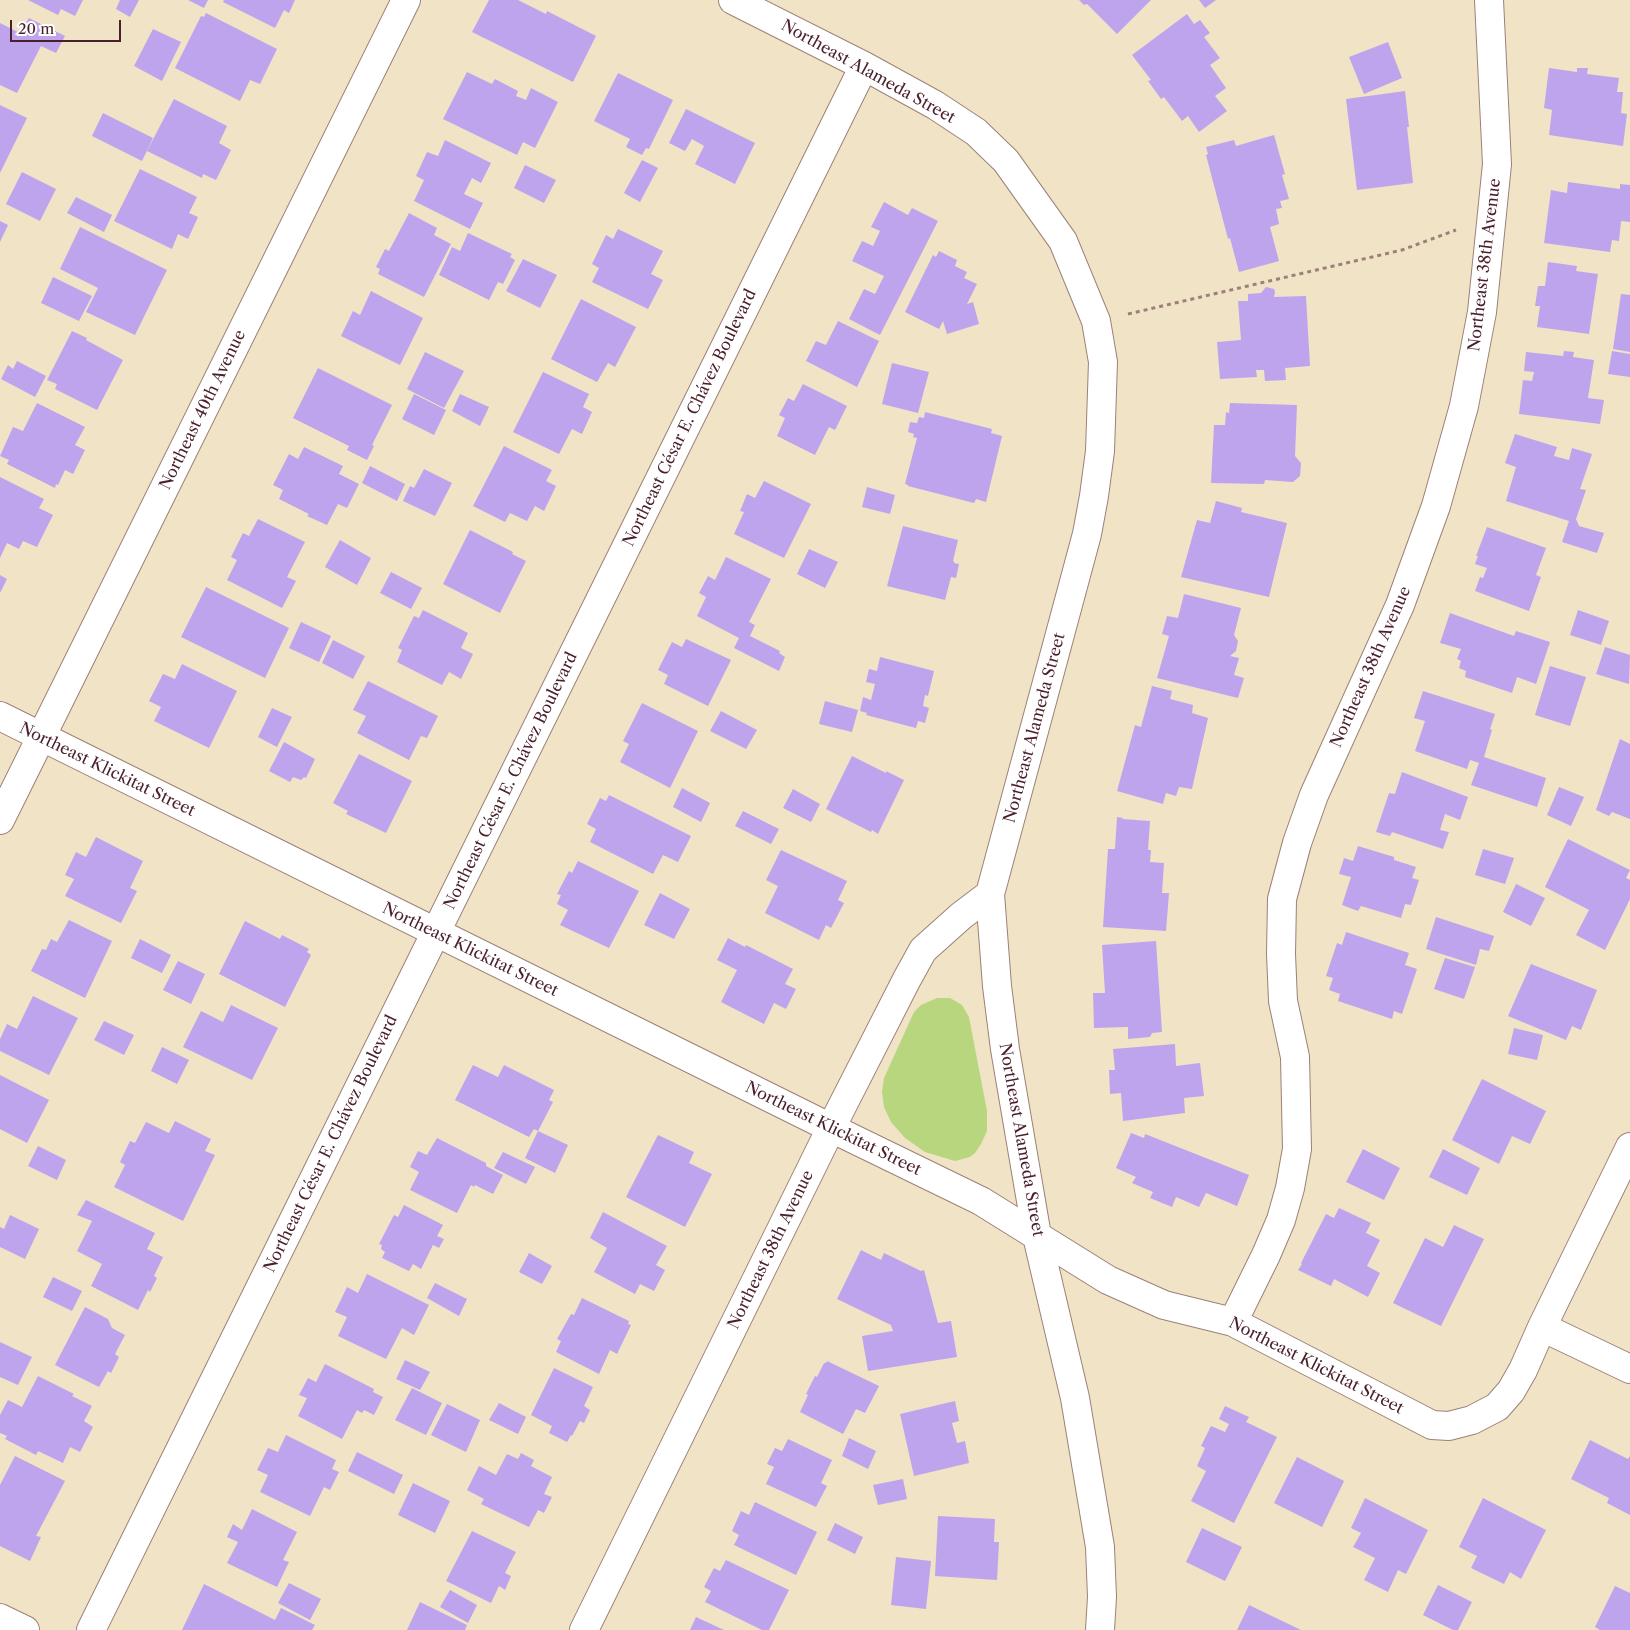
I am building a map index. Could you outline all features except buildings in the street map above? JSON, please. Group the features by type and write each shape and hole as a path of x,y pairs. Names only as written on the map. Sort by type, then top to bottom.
{"street":[{"name":"Northeast 40th Avenue","path":"0,820 406,0"},
{"name":"Northeast Alameda Street","path":"733,0 864,66 944,110 976,132 1006,162 1063,242 1096,321 1103,362 1100,452 1094,496 1086,534 990,894 997,986 1004,1040 1037,1236 1075,1398 1100,1547 1102,1597 1100,1630"},
{"name":"Northeast 38th Avenue","path":"1232,1322 1266,1255 1281,1220 1290,1188 1297,1149 1295,1057 1284,1001 1280,954 1282,899 1297,843 1314,794 1400,605 1436,506 1464,406 1482,312 1497,164 1489,0"},
{"name":"Northeast César E. Chávez Boulevard","path":"91,1630 864,66"},
{"name":"Northeast Klickitat Street","path":"0,716 435,933 981,1201 1108,1280 1164,1304 1232,1322 1432,1425 1449,1426 1472,1420 1498,1406 1512,1391 1630,1147"},
{"name":"Northeast 38th Avenue","path":"584,1630 831,1128 923,950 961,916 990,894"},
{"path":"1542,1326 1630,1369"},
{"path":"0,1618 25,1630"}],"path":[{"path":"1096,321 1402,250 1492,216"}],"green space":[{"path":"937,998 950,998 962,1005 969,1017 987,1111 987,1131 981,1144 970,1157 955,1161 925,1152 905,1138 891,1122 884,1107 882,1092 884,1078 914,1012 921,1005"}]}
